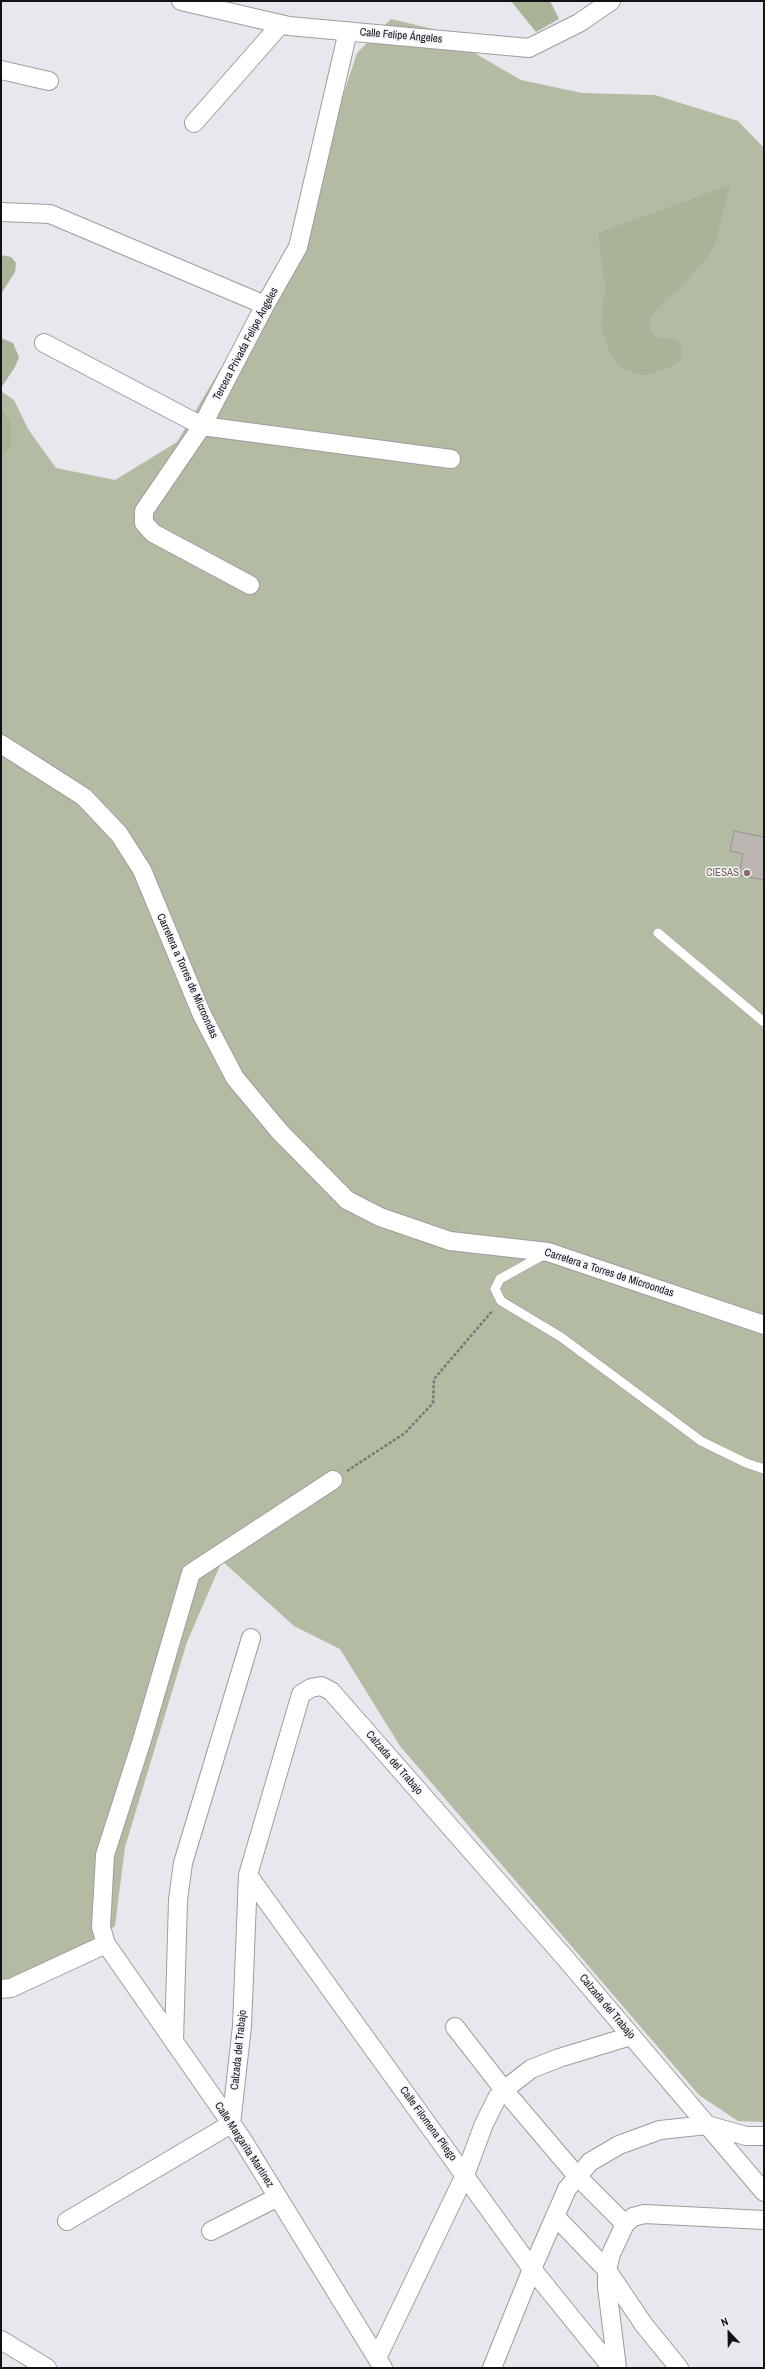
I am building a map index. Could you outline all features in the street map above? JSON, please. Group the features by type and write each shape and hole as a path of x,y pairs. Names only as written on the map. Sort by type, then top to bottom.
{"street":[{"name":"Calle Felipe Ángeles","path":"181,1 281,24 529,48 579,23 611,1"},
{"path":"194,123 281,24"},
{"name":"Tercera Privada Felipe Ángeles","path":"250,585 153,533 144,523 144,511 202,426 265,304 298,248 348,31"},
{"path":"1,70 49,81"},
{"path":"1,212 50,214 265,304"},
{"path":"44,342 202,426 451,459"},
{"name":"Carretera a Torres de Microondas","path":"1,744 84,797 119,834 142,870 202,1015 235,1078 280,1132 347,1200 380,1218 450,1241 548,1252 764,1325"},
{"name":"Calle Margarita Martínez","path":"333,1480 191,1573 142,1740 105,1855 101,1927 106,1944 231,2124 380,2363"},
{"path":"174,2041 178,1900 183,1863 251,1638"},
{"name":"Calzada del Trabajo","path":"231,2124 242,2026 248,1875 301,1694 311,1688 321,1686 331,1691 631,2036 764,2192"},
{"name":"Calle Filomena Pliego","path":"248,1875 532,2268 612,2368"},
{"path":"1,1989 11,1988 106,1944"},
{"path":"455,2027 504,2090 577,2176 625,2224"},
{"path":"380,2363 464,2175 496,2098 531,2069 559,2058 631,2036"},
{"path":"66,2221 231,2124"},
{"path":"492,2368 532,2268 567,2189 590,2162 619,2145 660,2130 706,2125 746,2136 764,2136"},
{"path":"210,2231 278,2198"},
{"path":"617,2368 607,2286 611,2254 625,2224 633,2217 644,2214 764,2220"},
{"path":"555,2216 608,2270 644,2324 679,2368"},
{"path":"1,2340 47,2368"}],"lane":[{"path":"658,933 764,1022"},
{"path":"548,1252 500,1279 495,1289 501,1301 561,1337 701,1441 746,1463 764,1469"}],"path":[{"path":"333,1480 410,1428 432,1403 434,1379 501,1301"}],"green space":[{"path":"511,1 550,1 559,19 536,32"},
{"path":"391,19 433,29 521,80 582,93 655,95 738,121 764,148 764,2122 738,2121 699,2095 400,1746 340,1649 294,1626 222,1561 187,1642 125,1847 115,1926 32,1976 1,1981 1,391 14,400 28,429 56,468 115,480 177,442 260,302 302,220 357,53"},
{"path":"730,185 716,241 708,256 685,283 656,310 650,319 651,331 656,337 676,340 681,344 682,358 672,366 650,374 641,375 623,369 611,356 601,328 605,285 598,233"},
{"path":"1,255 11,257 16,263 15,272 1,294"},
{"path":"1,338 13,343 19,357 15,367 1,388"},
{"path":"1,408 10,421 12,433 11,445 1,457"}],"building":[{"path":"734,831 764,837 764,880 739,875 743,854 730,851"}],"place":[{"name":"CIESAS","path":"747,873"}]}
